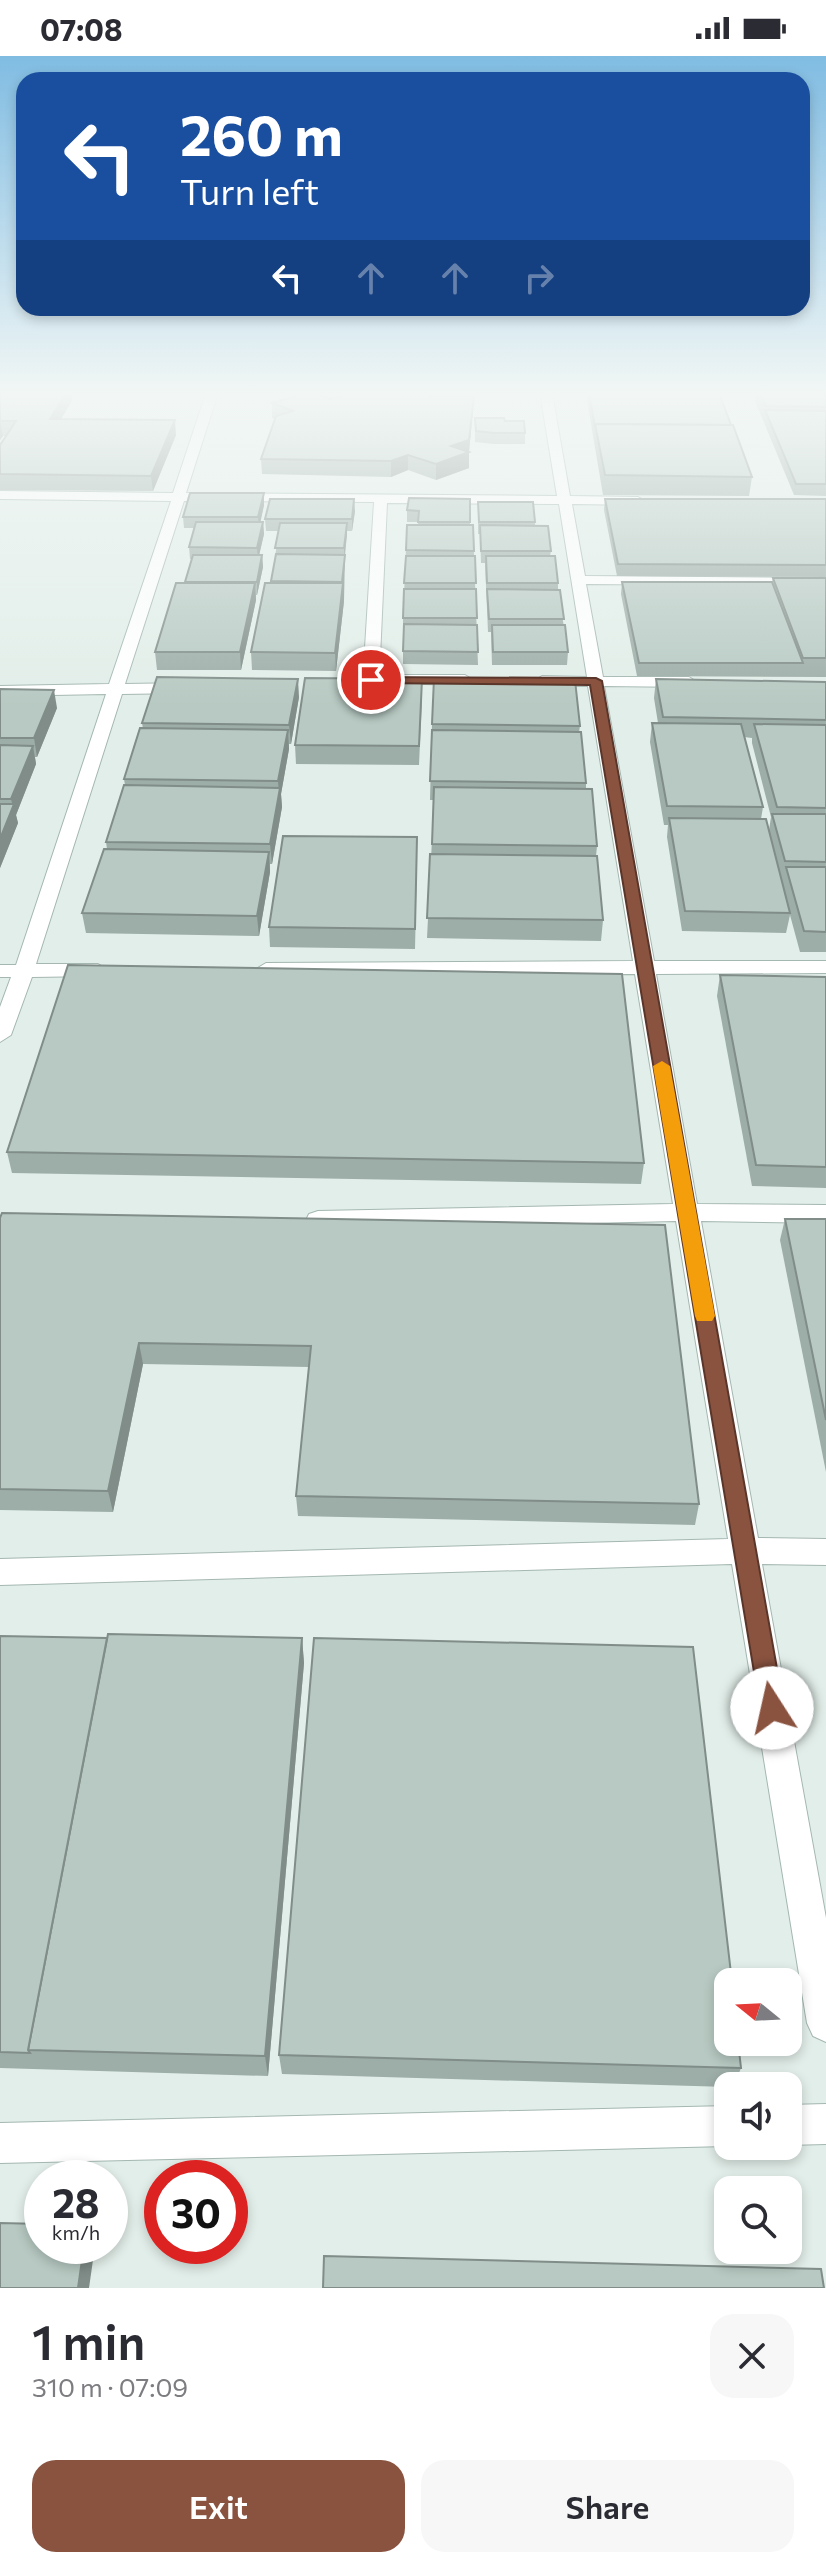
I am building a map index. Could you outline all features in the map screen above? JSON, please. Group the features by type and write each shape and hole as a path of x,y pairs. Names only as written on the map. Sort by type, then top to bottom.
{"street":[{"path":"0,1035 24,971 178,497"},
{"path":"194,497 657,501"},
{"path":"381,499 363,680 476,680"},
{"path":"565,500 826,2023"},
{"path":"579,580 826,582"},
{"path":"521,681 703,682"},
{"path":"0,691 196,687"},
{"path":"247,969 826,967"},
{"path":"0,971 120,970"},
{"path":"288,1220 687,1212 826,1214"},
{"path":"0,1572 745,1551 826,1552"},
{"path":"802,2125 826,2124"},
{"path":"0,2143 714,2126"}],"building":[{"path":"189,497 263,497 258,517 183,517"},
{"path":"409,498 470,499 470,522 418,522 419,511 407,510"},
{"path":"270,499 354,499 352,519 265,519"},
{"path":"605,499 826,499 826,565 618,564"},
{"path":"478,502 533,502 535,522 479,522"},
{"path":"196,522 263,522 257,548 189,547"},
{"path":"280,523 347,523 344,548 275,548"},
{"path":"407,525 473,525 474,551 406,550"},
{"path":"480,525 548,526 551,551 481,551"},
{"path":"276,554 345,555 342,582 271,581"},
{"path":"193,555 262,555 257,582 185,582"},
{"path":"406,556 475,556 476,583 404,583"},
{"path":"486,556 555,556 558,583 487,583"},
{"path":"773,578 826,578 826,658 803,658"},
{"path":"622,582 772,582 803,663 639,663"},
{"path":"176,583 255,583 240,652 155,652"},
{"path":"265,583 343,583 335,653 251,652"},
{"path":"404,589 476,589 477,618 403,618"},
{"path":"487,589 560,590 564,619 489,619"},
{"path":"404,624 477,625 478,652 403,651"},
{"path":"492,625 565,625 568,652 493,652"},
{"path":"157,677 298,679 289,725 142,723"},
{"path":"305,678 422,679 419,746 295,745"},
{"path":"434,678 575,680 580,726 432,724"},
{"path":"656,679 826,682 826,720 663,717"},
{"path":"0,689 54,690 34,738 0,738"},
{"path":"652,723 741,724 763,807 667,806"},
{"path":"754,724 826,725 826,808 777,807"},
{"path":"140,728 288,730 278,781 124,779"},
{"path":"432,730 581,732 586,783 430,781"},
{"path":"0,745 33,746 11,799 0,799"},
{"path":"124,785 280,788 270,844 106,842"},
{"path":"434,787 592,789 597,846 432,844"},
{"path":"0,804 14,804 0,839"},
{"path":"772,814 826,814 826,862 785,861"},
{"path":"669,818 766,819 790,913 685,911"},
{"path":"283,836 417,837 415,929 269,927"},
{"path":"104,849 269,852 257,916 82,913"},
{"path":"430,854 597,856 603,920 427,918"},
{"path":"786,867 826,867 826,932 804,931"},
{"path":"68,965 622,974 644,1163 7,1152"},
{"path":"720,975 826,977 826,1167 756,1165"},
{"path":"2,1213 665,1225 699,1504 296,1496 311,1346 139,1343 108,1491 0,1489"},
{"path":"785,1219 826,1219 826,1420"},
{"path":"108,1634 302,1638 265,2056 28,2050"},
{"path":"0,1636 107,1638 28,2050 30,2053 0,2052"},
{"path":"314,1638 693,1647 730,1968 714,1968 714,2056 740,2056 741,2068 279,2055"},
{"path":"0,2223 24,2224 24,2264 81,2264 78,2288 0,2288"},
{"path":"324,2256 821,2269 824,2288 323,2288"}],"slow traffic":[{"path":"662,1066 705,1316"}],"route":[{"path":"371,680 596,681 772,1708"}]}
